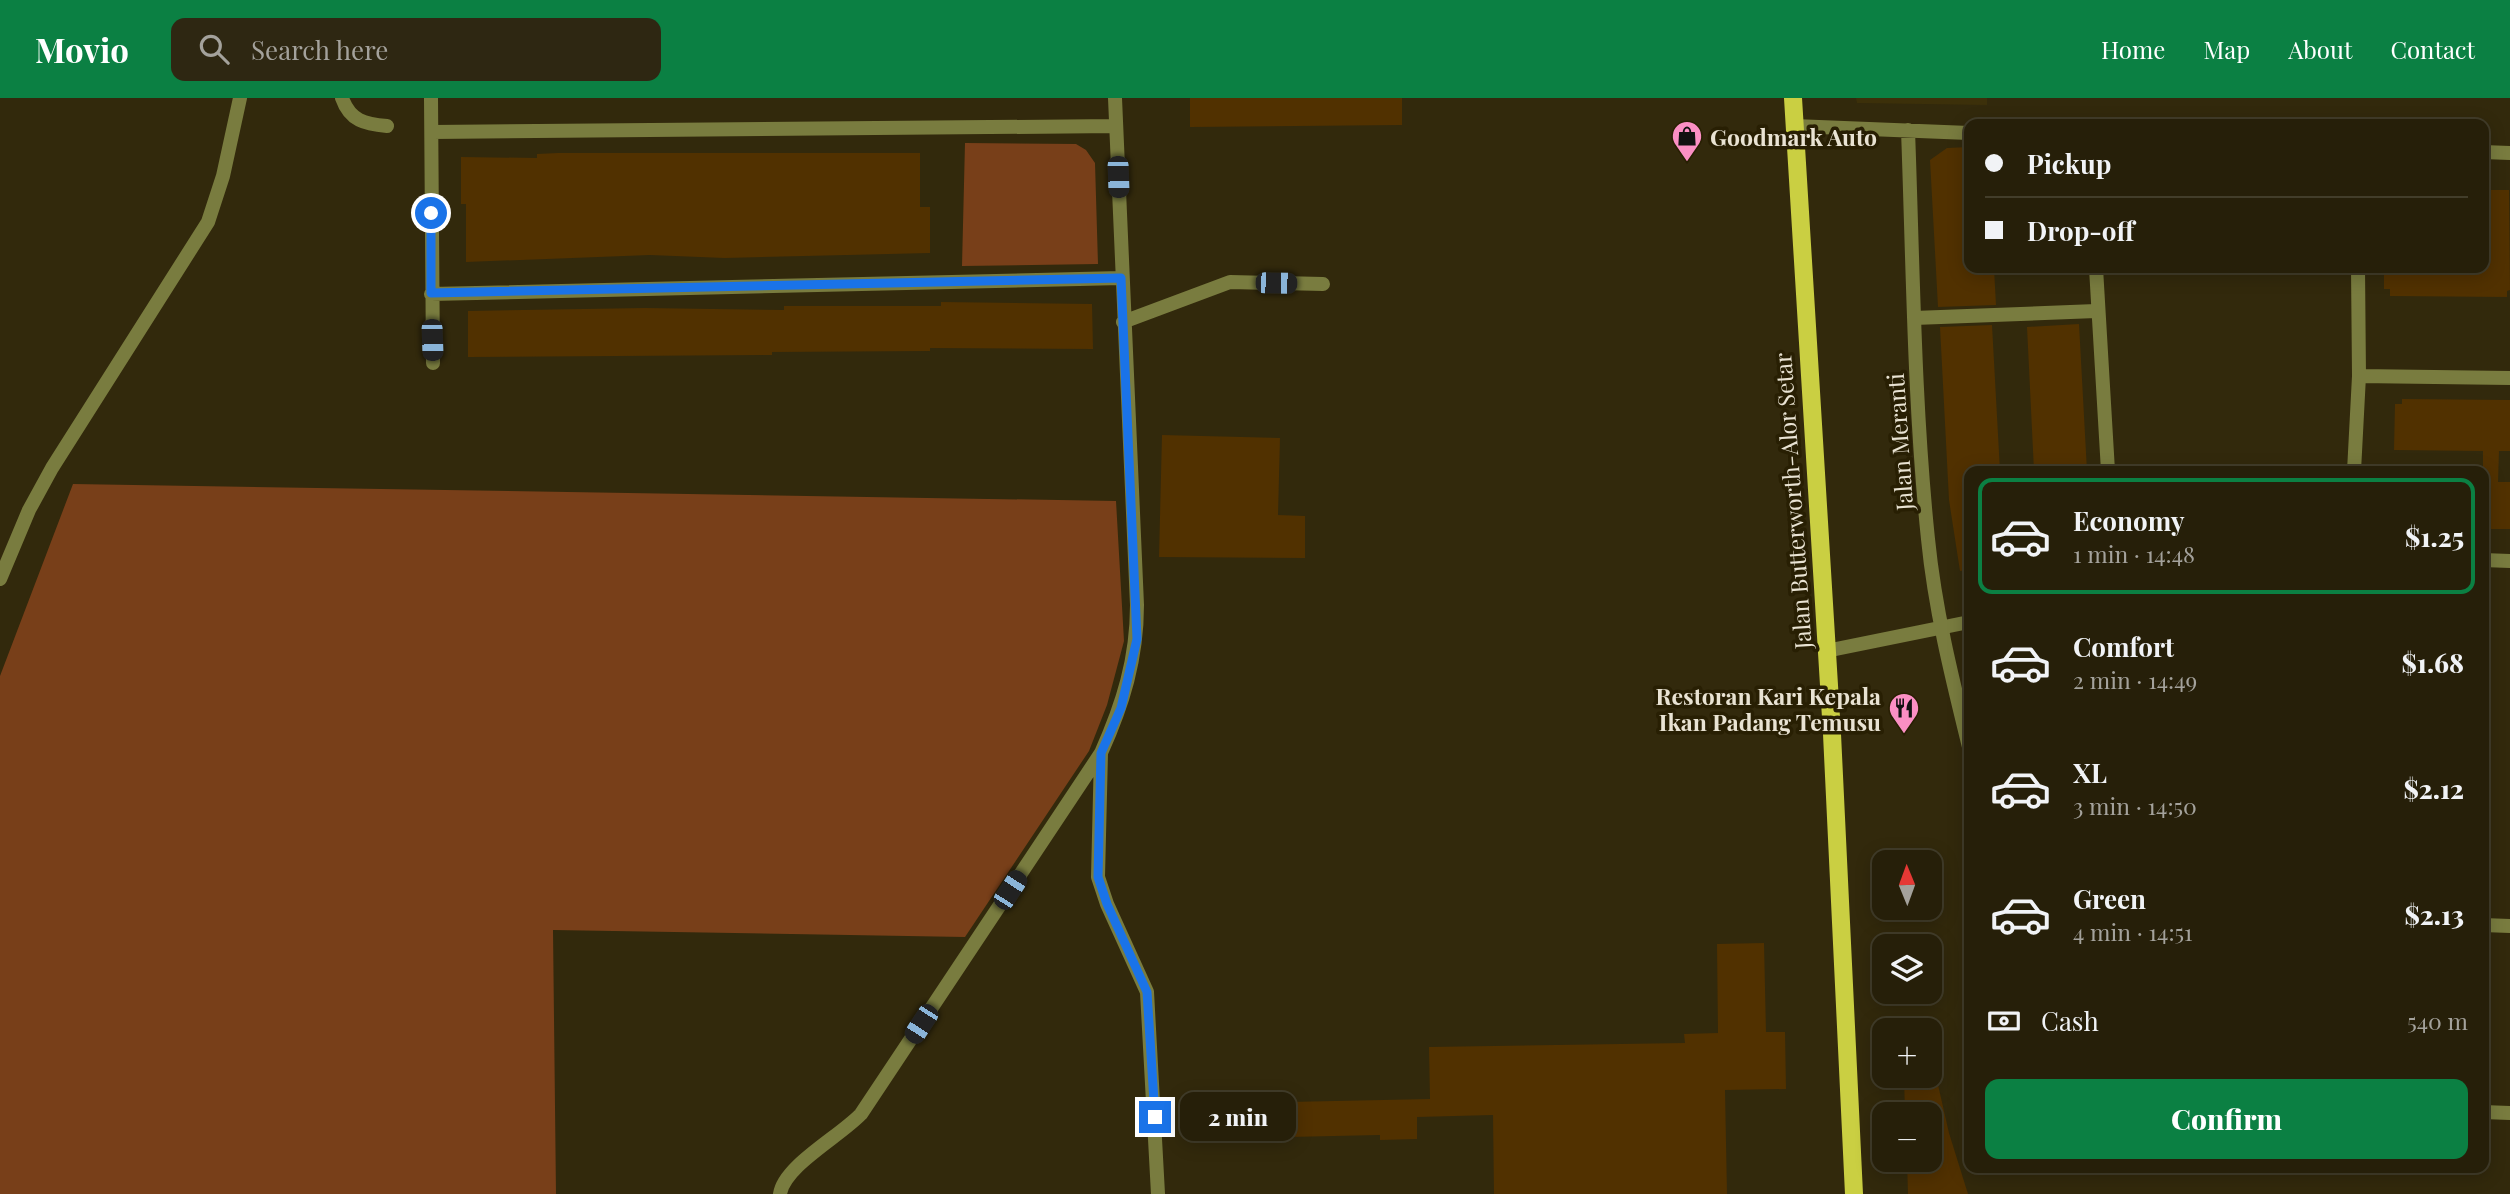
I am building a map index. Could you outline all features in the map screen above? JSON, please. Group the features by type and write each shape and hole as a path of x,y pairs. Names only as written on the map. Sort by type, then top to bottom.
{"main road":[{"name":"Jalan Butterworth-Alor Setar","path":"1793,98 1826,651 1854,1194"}],"street":[{"path":"0,579 29,510 52,468 208,222 223,176 240,98"},
{"path":"342,98 354,118 362,124 387,126"},
{"path":"431,98 433,363"},
{"path":"780,1194 782,1183 789,1172 830,1142 861,1114 1101,753 1121,708 1137,639 1115,98"},
{"path":"432,132 1116,126"},
{"path":"1794,126 1964,133"},
{"name":"Jalan Meranti","path":"1908,130 1914,318 1928,540 1940,628 1964,726"},
{"path":"2489,152 2510,153"},
{"path":"2096,273 2096,311 2108,466"},
{"path":"2354,466 2359,376 2358,273"},
{"path":"431,293 1121,278"},
{"path":"1123,322 1216,284 1323,284"},
{"path":"1914,318 2096,311"},
{"path":"2359,376 2510,377"},
{"path":"2489,560 2510,561"},
{"path":"1826,651 1964,623"},
{"path":"1101,753 1098,877 1107,904 1147,992 1158,1194"},
{"path":"2489,925 2510,926"},
{"path":"2489,1112 2510,1113"}],"shaded area":[{"path":"1856,98 1987,98 1987,105 1857,103"},
{"path":"965,143 1076,144 1086,150 1095,163 1098,264 962,266"},
{"path":"73,484 1116,501 1124,641 1107,705 1089,751 965,937 553,930 556,1194 0,1194 0,676"}],"building":[{"path":"1190,98 1402,98 1402,125 1190,127"},
{"path":"1964,147 1964,273 1994,273 1996,305 1938,307 1930,160 1947,148"},
{"path":"920,153 920,207 930,207 930,253 725,258 650,255 466,262 466,204 461,204 461,157 537,158 537,154"},
{"path":"2489,190 2509,190 2510,290 2507,291 2507,297 2390,296 2390,289 2384,289 2384,273 2489,273"},
{"path":"941,302 1092,304 1093,349 930,348 930,351 772,352 772,355 468,357 468,311 645,308 784,310 784,306 941,306"},
{"path":"2079,324 2087,466 2034,466 2027,327"},
{"path":"1992,325 2000,466 1964,466 1964,571 1960,571 1949,500 1940,327"},
{"path":"2402,399 2510,400 2510,451 2499,451 2498,482 2510,482 2510,529 2489,529 2489,466 2483,466 2483,451 2394,450 2395,404 2402,404"},
{"path":"1162,435 1280,438 1278,515 1305,516 1305,558 1159,557"},
{"path":"1764,943 1766,1032 1785,1032 1786,1089 1725,1090 1727,1194 1494,1194 1493,1115 1417,1117 1417,1139 1380,1140 1380,1135 1289,1137 1288,1102 1430,1099 1429,1047 1685,1043 1684,1034 1718,1033 1717,944"},
{"path":"1904,1088 1939,1088 1942,1102 1905,1102"},
{"path":"1942,1102 1968,1194 1908,1194 1907,1172 1942,1172"}],"place":[{"name":"Goodmark Auto","path":"1687,163"},
{"name":"Restoran Kari Kepala Ikan Padang Temusu","path":"1904,735"}],"route":[{"path":"431,213 431,293 1121,278 1137,639 1132,670 1121,708 1101,753 1098,877 1107,904 1147,992 1155,1117"}]}
